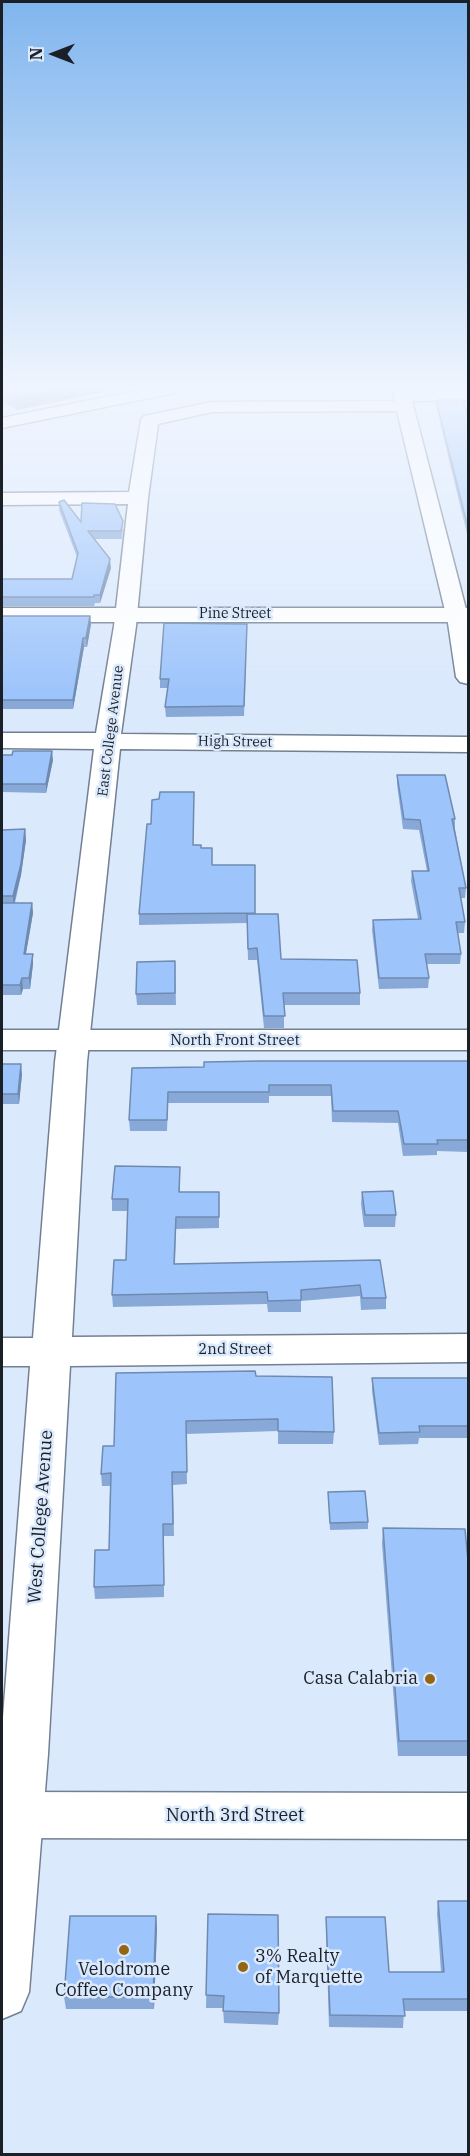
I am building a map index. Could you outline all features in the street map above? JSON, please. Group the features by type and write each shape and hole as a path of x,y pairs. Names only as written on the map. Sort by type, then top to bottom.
{"street":[{"name":"East College Avenue","path":"73,1041 107,741 126,614 139,489"},
{"path":"428,489 463,615 468,677"},
{"path":"2,499 138,498"},
{"name":"Pine Street","path":"2,615 463,615"},
{"name":"High Street","path":"2,740 468,745"},
{"name":"North Front Street","path":"2,1040 468,1040"},
{"name":"West College Avenue","path":"2,1992 10,1815 52,1351 73,1041"},
{"name":"2nd Street","path":"2,1352 468,1348"},
{"name":"North 3rd Street","path":"10,1815 468,1816"}],"building":[{"path":"458,489 468,489 468,528"},
{"path":"64,500 81,522 82,503 115,504 123,521 121,531 88,531 110,559 100,595 94,595 94,597 2,597 2,579 72,579 78,553 59,502"},
{"path":"2,616 90,616 86,638 83,638 73,700 2,700"},
{"path":"164,623 247,624 244,706 165,707 169,679 160,679"},
{"path":"13,751 52,751 46,784 2,784 2,755 12,755"},
{"path":"397,775 445,775 466,888 459,888 465,922 456,922 461,954 425,954 429,978 379,978 373,920 421,919 412,871 429,871 420,820 404,819"},
{"path":"160,792 194,792 193,845 212,848 212,865 255,865 255,913 139,914 147,824 151,824 152,800 159,799"},
{"path":"25,829 21,864 13,896 2,896 2,830"},
{"path":"2,903 32,903 24,954 33,954 29,978 22,978 20,985 2,985"},
{"path":"247,914 278,914 281,959 357,960 360,993 283,993 285,1016 264,1016 257,948 248,949"},
{"path":"175,961 175,993 136,994 137,962"},
{"path":"468,1061 468,1140 437,1140 438,1144 404,1144 398,1111 333,1111 331,1085 269,1085 269,1092 168,1092 167,1120 129,1120 132,1068 204,1067 204,1062"},
{"path":"2,1064 21,1064 18,1094 2,1094"},
{"path":"115,1166 180,1167 179,1192 219,1192 219,1217 176,1217 174,1264 380,1260 386,1298 362,1298 360,1285 301,1290 301,1300 268,1301 267,1292 112,1295 114,1260 126,1260 128,1199 112,1199"},
{"path":"393,1191 396,1215 365,1215 362,1192"},
{"path":"255,1371 256,1376 332,1377 334,1432 278,1431 278,1419 186,1421 187,1472 172,1472 173,1524 163,1524 164,1585 94,1587 95,1550 109,1550 111,1473 101,1474 103,1446 114,1446 116,1373"},
{"path":"372,1378 468,1378 468,1426 419,1426 420,1432 379,1433"},
{"path":"365,1491 368,1522 330,1523 328,1492"},
{"name":"Casa Calabria","path":"383,1528 465,1529 468,1561 468,1741 399,1741"},
{"path":"438,1901 468,1901 468,1999 403,1999 405,2016 330,2015 326,1917 385,1917 389,1972 444,1972"},
{"name":"3% Realty of Marquette","path":"208,1914 278,1915 279,2013 223,2011 224,1996 206,1995"},
{"path":"70,1916 156,1916 153,1997 64,1997"}],"place":[{"name":"Casa Calabria","path":"430,1679"},
{"name":"Velodrome Coffee Company","path":"124,1950"},
{"name":"3% Realty of Marquette","path":"243,1967"}]}
